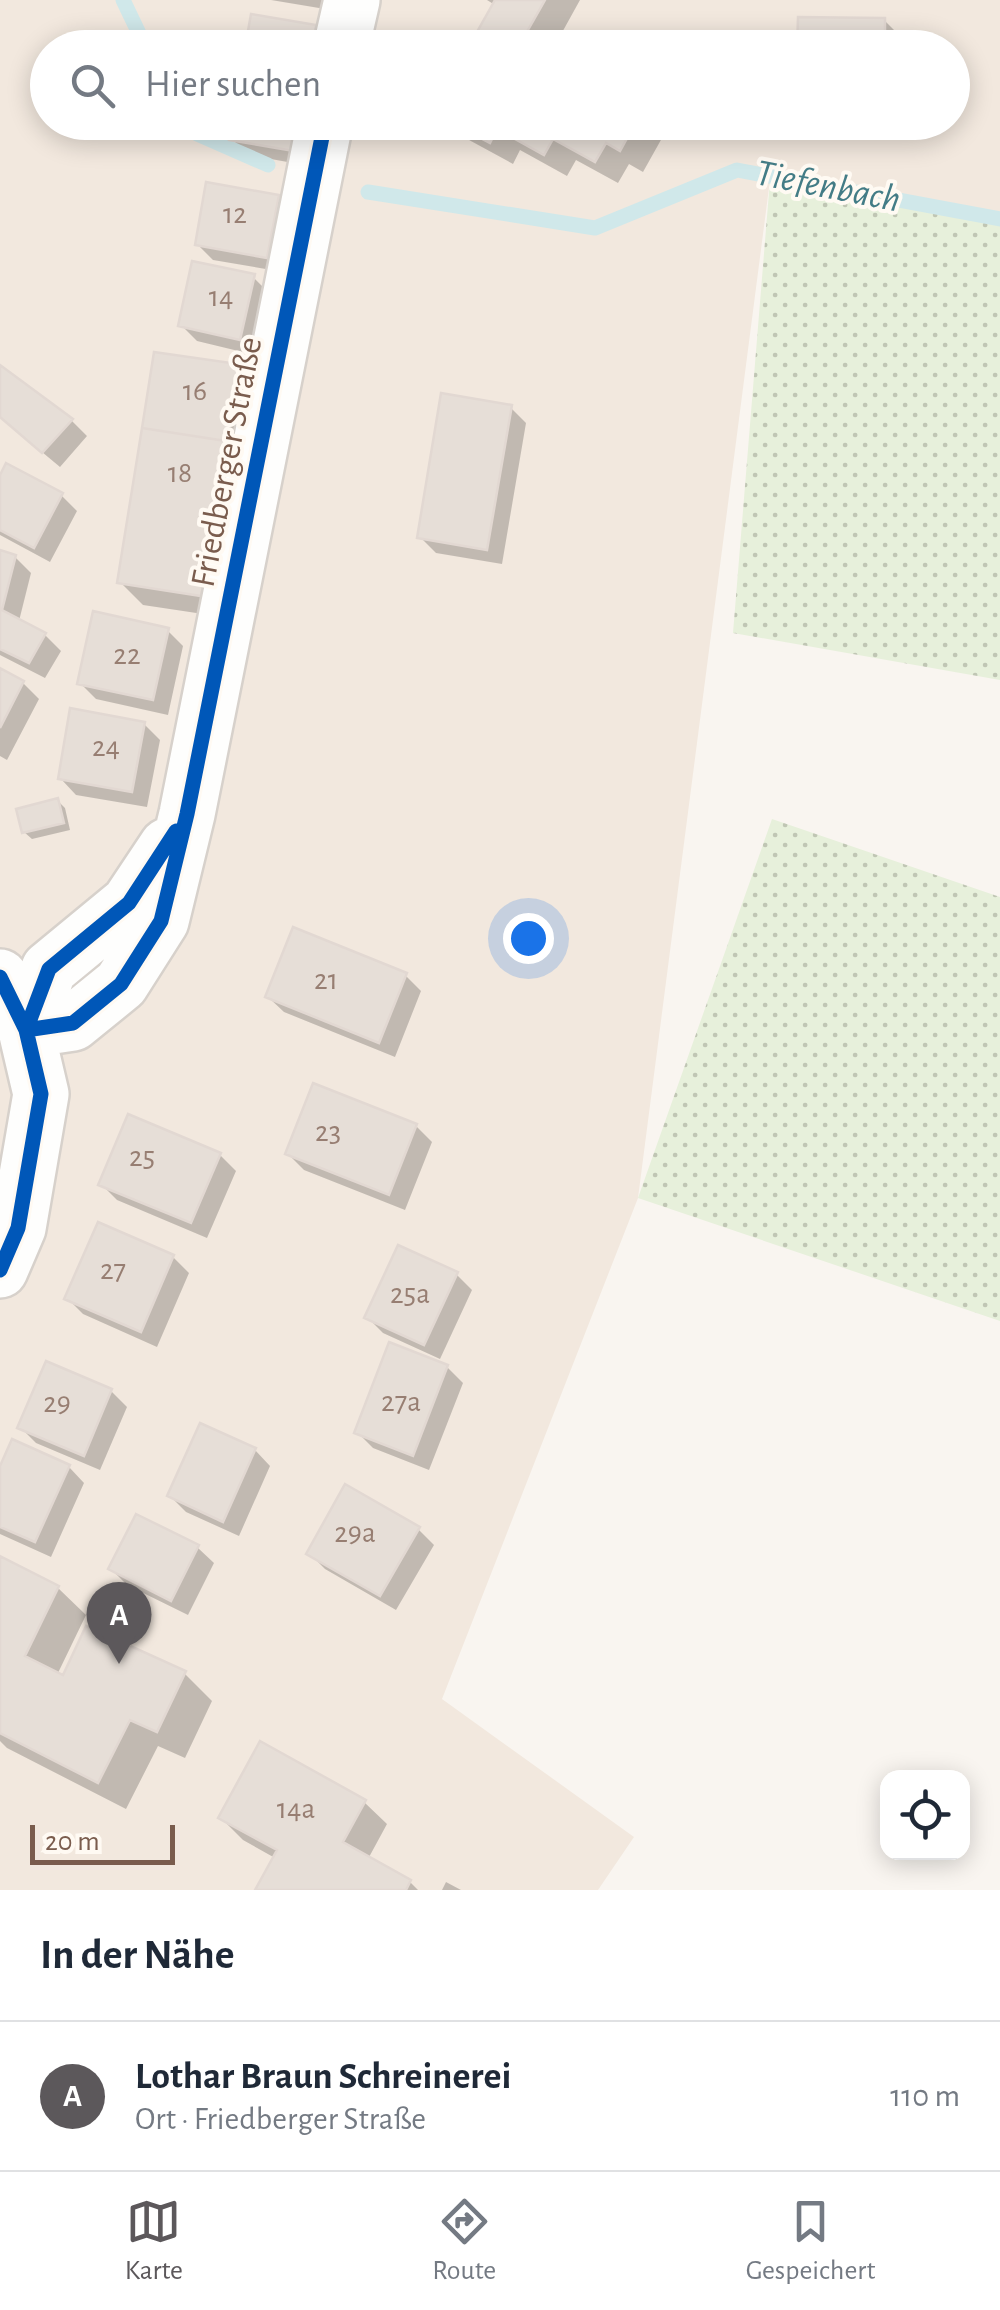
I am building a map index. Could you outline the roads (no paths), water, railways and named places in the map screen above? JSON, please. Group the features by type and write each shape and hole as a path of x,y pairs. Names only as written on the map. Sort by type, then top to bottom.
{"street":[{"path":"345,30 352,0"},
{"name":"Friedberger Straße","path":"26,1030 49,969 129,903 187,814 322,140"},
{"path":"0,977 26,1030 41,1094 18,1228 0,1270"}],"waterway":[{"name":"Tiefenbach","path":"123,0 137,30"},
{"name":"Tiefenbach","path":"211,140 268,165"},
{"name":"Tiefenbach","path":"368,192 595,228 737,170 1000,219"}],"place":[{"name":"Lothar Braun Schreinerei","path":"119,1664"}]}
